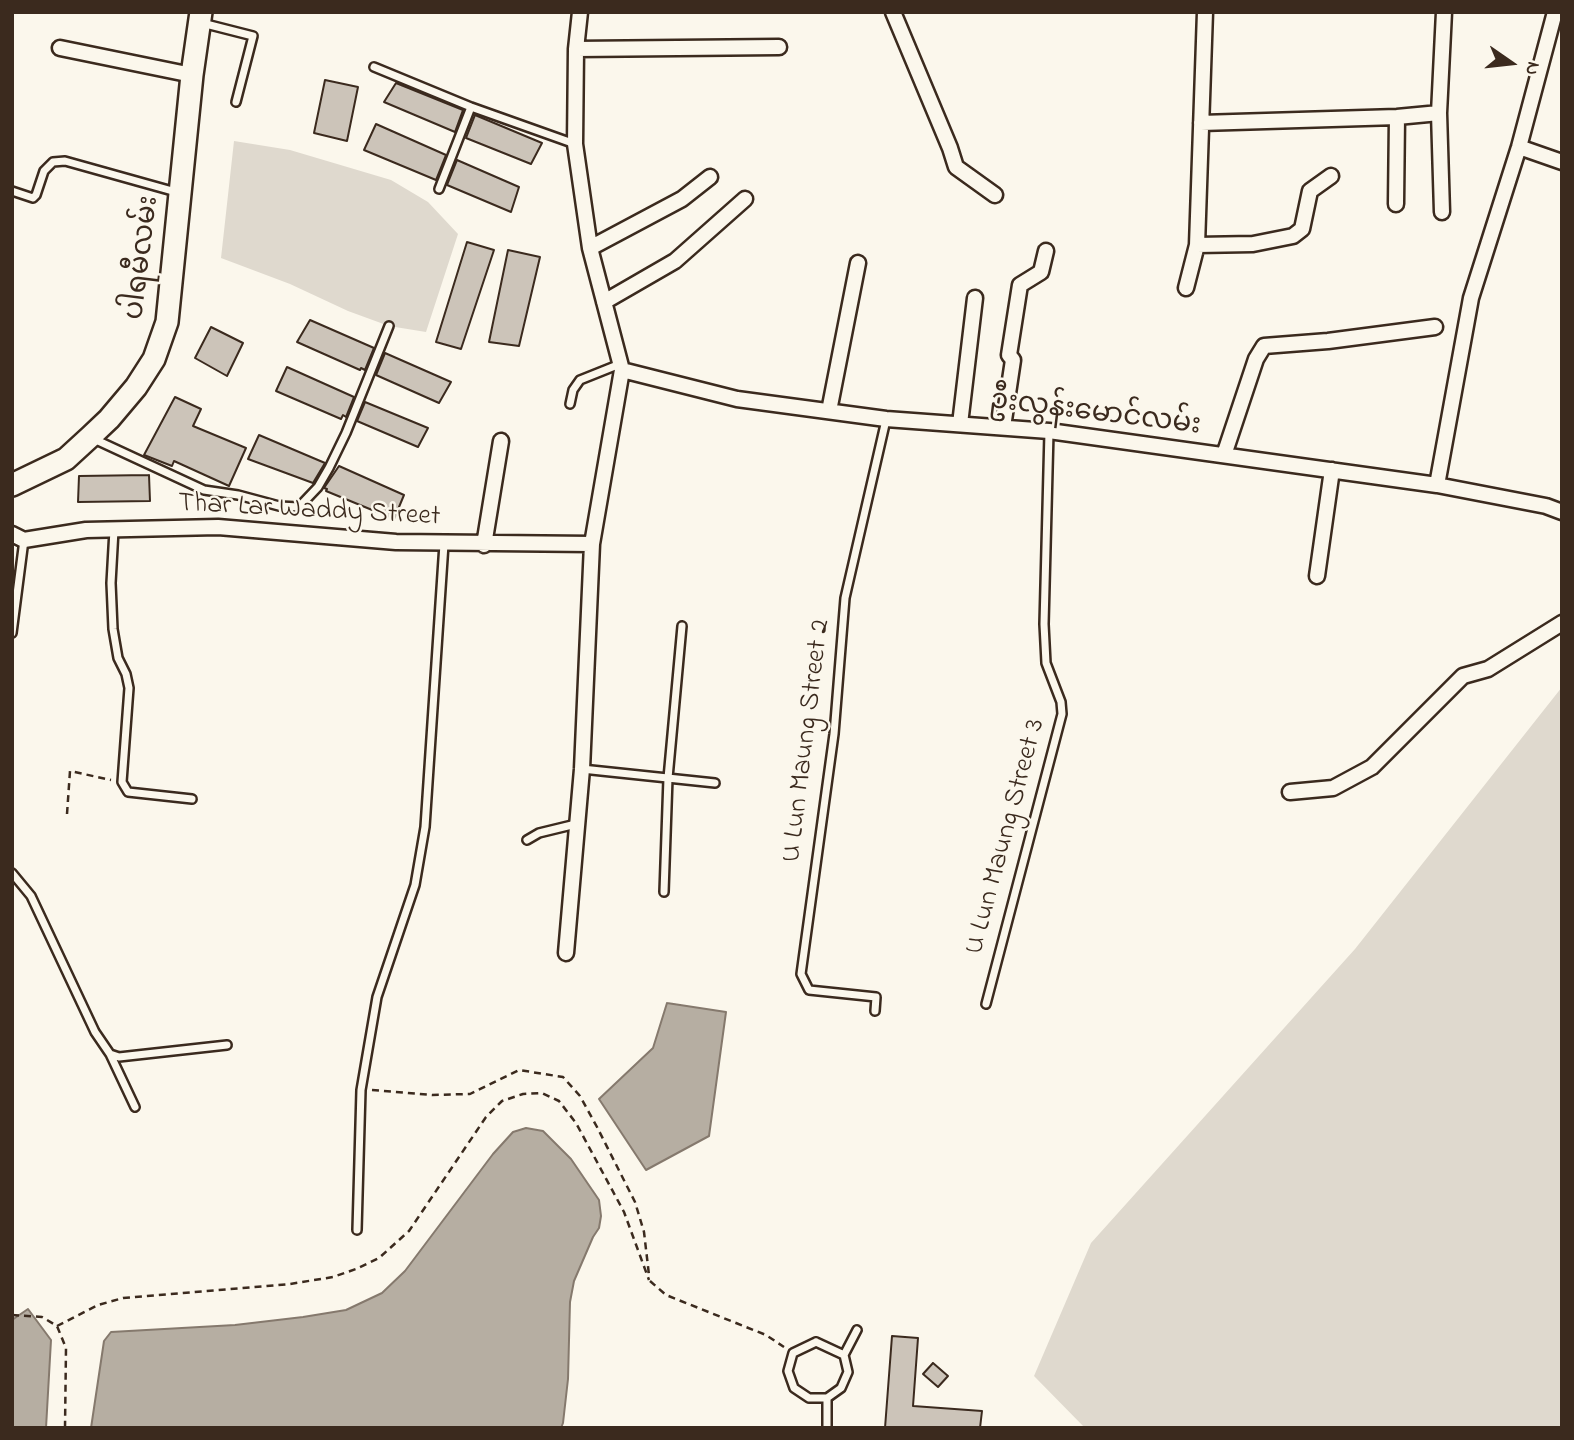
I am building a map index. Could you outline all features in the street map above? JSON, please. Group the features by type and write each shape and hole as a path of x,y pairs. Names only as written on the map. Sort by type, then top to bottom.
{"main road":[{"name":"ပါရမီလမ်း","path":"12,485 66,459 136,387 154,359 167,322 192,75 201,18"}],"street":[{"path":"566,953 582,769 592,544 621,367 590,248 575,144 576,48 580,12"},
{"path":"893,12 956,167 995,195"},
{"path":"1186,288 1198,245 1205,12"},
{"path":"1442,212 1438,113 1444,12"},
{"path":"1437,485 1471,298 1519,147 1555,12"},
{"path":"576,48 779,47"},
{"path":"60,48 192,75"},
{"path":"1201,123 1397,117 1438,113"},
{"path":"1396,204 1397,117"},
{"path":"1519,147 1562,162"},
{"path":"1198,245 1253,244 1293,236 1302,229 1310,191 1331,176"},
{"path":"590,248 682,199 710,177"},
{"path":"604,302 675,261 746,199"},
{"path":"1003,427 1013,360 1009,355 1020,285 1041,272 1046,251"},
{"path":"829,411 858,263"},
{"path":"960,424 975,298"},
{"path":"1224,455 1256,359 1264,346 1435,327"},
{"name":"ဦးလွန်းမောင်လမ်း","path":"621,367 737,400 886,419 1049,431 1437,485 1546,506 1562,512"},
{"path":"484,545 501,441"},
{"path":"1317,576 1332,470"},
{"name":"Thar Lar Waddy Street","path":"18,537 86,530 218,527 396,542 484,545 592,544"},
{"path":"1290,792 1333,788 1372,767 1463,676 1488,669 1562,624"}],"lane":[{"path":"201,18 253,36 236,102"},
{"path":"374,66 471,107 575,144"},
{"path":"439,189 471,107"},
{"path":"12,191 33,198 44,171 53,162 65,161 180,193"},
{"path":"90,437 204,490 238,495 279,506 299,507 318,487 330,468 389,326"},
{"path":"570,404 573,390 580,380 621,367"},
{"name":"U Lun Maung Street 2","path":"875,1011 876,997 809,990 801,974 834,734 845,598 886,419"},
{"name":"U Lun Maung Street 3","path":"986,1004 1062,714 1061,702 1046,663 1044,624 1049,431"},
{"path":"114,529 111,583 113,629 118,658 129,688 122,782 128,792 192,799"},
{"path":"12,633 18,537"},
{"path":"358,1230 362,1090 377,997 415,885 425,827 444,544"},
{"path":"664,892 668,778 682,626"},
{"path":"582,769 715,782"},
{"path":"527,840 538,832 576,824"},
{"path":"12,873 31,896 95,1032 110,1054 135,1107"},
{"path":"110,1054 119,1057 227,1045"},
{"path":"844,1354 816,1342 793,1353 788,1371 794,1388 809,1398 827,1398 841,1388 848,1372 844,1354 857,1330"},
{"path":"827,1398 827,1428"}],"path":[{"path":"67,814 70,771 122,782"},
{"path":"362,1090 432,1095 470,1094 519,1070 563,1077 579,1096 597,1127 635,1202 644,1231 649,1280"},
{"path":"58,1326 98,1305 123,1298 290,1283 332,1277 368,1264 388,1251 409,1231 486,1117 502,1101 523,1094 542,1093 559,1101 576,1123 624,1212 649,1280 666,1296 766,1335 793,1353"},
{"path":"12,1315 42,1317 58,1326 66,1348 65,1428"}],"shaded area":[{"path":"234,141 290,150 391,180 428,202 458,234 426,332 389,326 221,258"},
{"path":"1562,687 1562,1428 1085,1428 1034,1376 1091,1243 1355,949"},
{"path":"667,1003 726,1012 709,1136 646,1170 599,1099 653,1048"},
{"path":"526,1128 543,1131 571,1159 599,1200 601,1216 599,1228 574,1281 570,1302 568,1379 561,1428 91,1428 104,1341 111,1332 235,1325 303,1317 346,1310 382,1293 405,1271 493,1154 513,1132"},
{"path":"28,1309 51,1340 46,1428 12,1428 12,1320"}],"building":[{"path":"325,80 358,87 347,141 314,133"},
{"path":"396,83 463,110 455,132 384,102"},
{"path":"475,115 542,143 531,164 466,138"},
{"path":"376,124 446,155 436,180 364,150"},
{"path":"457,160 519,187 511,212 447,185"},
{"path":"467,242 494,250 461,349 436,342"},
{"path":"508,250 540,257 519,346 489,342"},
{"path":"310,320 374,348 365,370 297,342"},
{"path":"211,327 243,343 227,376 195,358"},
{"path":"385,353 451,382 439,403 376,375"},
{"path":"287,367 354,397 346,417 343,415 341,419 276,391"},
{"path":"175,397 201,409 193,426 246,448 229,486 174,461 172,466 144,455"},
{"path":"365,402 428,428 418,447 357,421"},
{"path":"259,435 325,463 313,483 248,459"},
{"path":"339,466 404,495 394,519 326,491 324,488"},
{"path":"149,475 150,501 78,502 79,476"},
{"path":"892,1336 918,1338 913,1406 982,1411 980,1428 885,1428"},
{"path":"933,1363 948,1376 938,1387 923,1374"}]}
